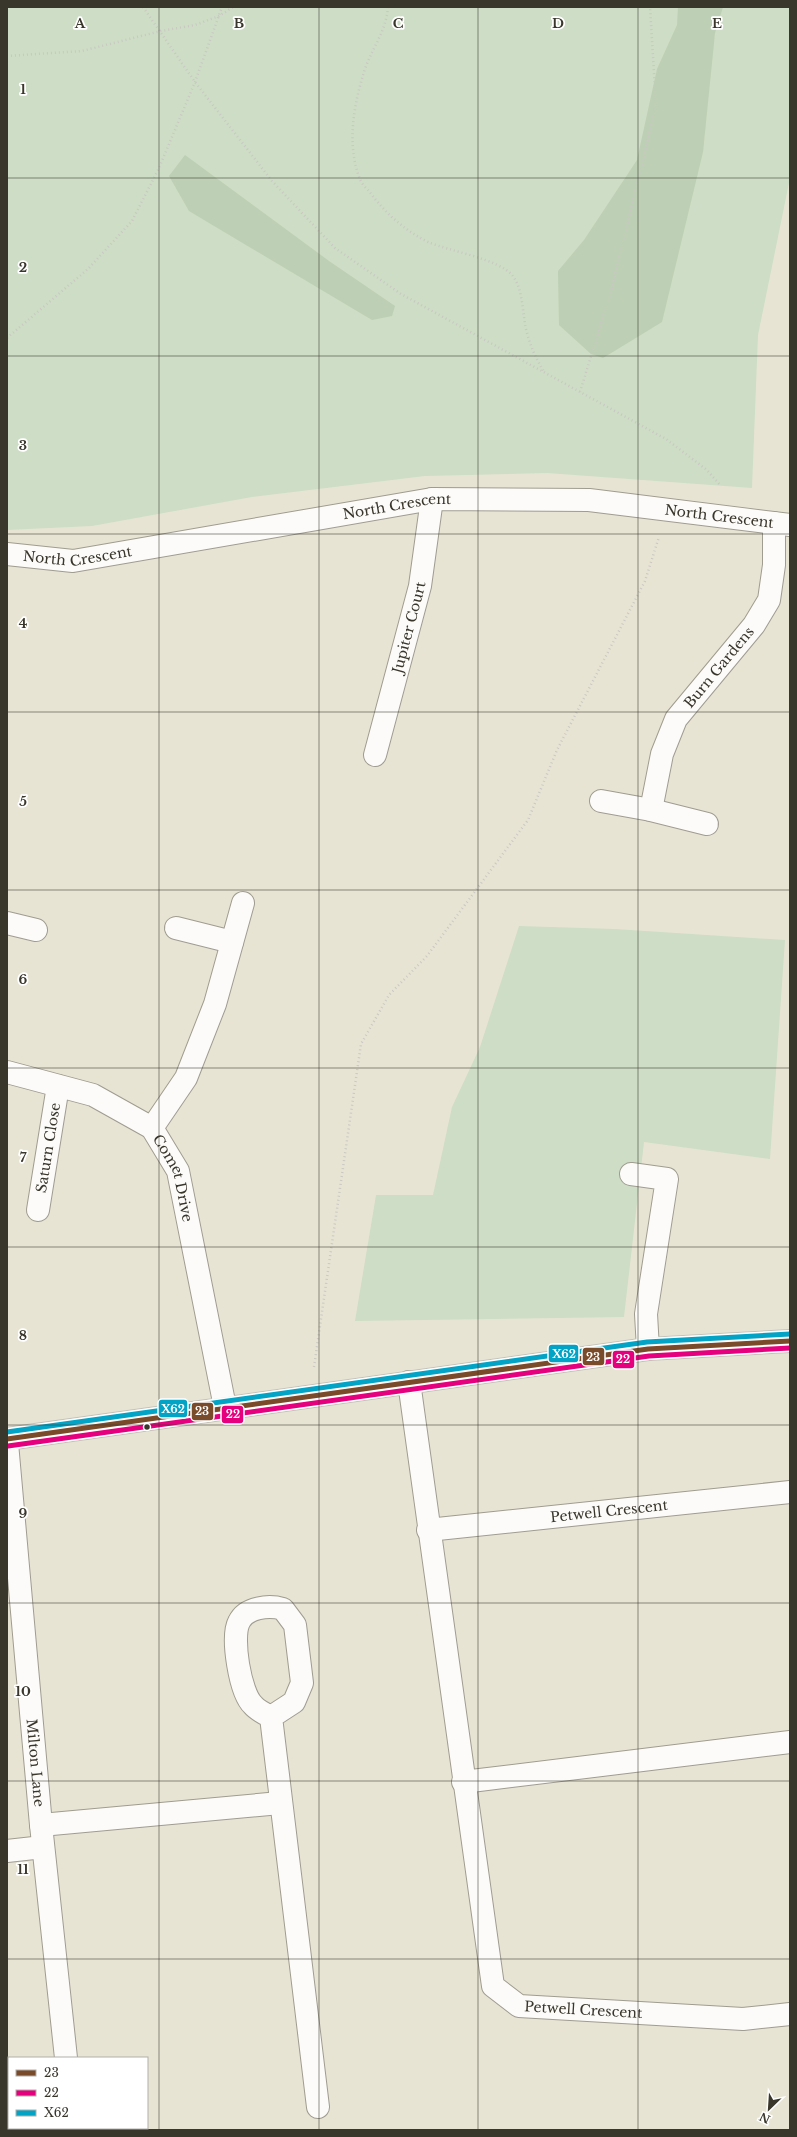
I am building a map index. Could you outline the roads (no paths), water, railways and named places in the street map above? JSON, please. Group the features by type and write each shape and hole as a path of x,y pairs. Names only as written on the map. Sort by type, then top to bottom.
{"main road":[{"path":"7,1439 226,1407 648,1349 790,1341"}],"street":[{"name":"North Crescent","path":"7,554 73,561 432,499 589,500 782,524"},
{"name":"Jupiter Court","path":"375,755 420,586 432,499"},
{"name":"Burn Gardens","path":"651,810 662,754 676,719 754,625 769,600 782,524"},
{"path":"601,801 651,810 707,824"},
{"name":"Comet Drive","path":"226,1407 178,1171 152,1128 186,1078 215,1004 243,902"},
{"path":"7,922 36,930"},
{"path":"176,928 232,942"},
{"name":"Saturn Close","path":"7,1072 93,1095 152,1128"},
{"name":"Saturn Close","path":"38,1210 58,1086"},
{"path":"631,1174 667,1179 646,1314 648,1349"},
{"name":"Petwell Crescent","path":"409,1382 428,1530 492,1986 519,2006 743,2019 790,2014"},
{"name":"Milton Lane","path":"7,1443 43,1847 66,2057"},
{"name":"Petwell Crescent","path":"428,1530 790,1492"},
{"path":"270,1606 283,1609 295,1625 302,1683 294,1702 271,1717 252,1705 241,1684 236,1638 238,1622 247,1613 270,1606"},
{"path":"271,1717 280,1803 318,2107"},
{"path":"463,1782 790,1742"},
{"path":"41,1824 280,1803"},
{"path":"7,1851 43,1847"}]}
